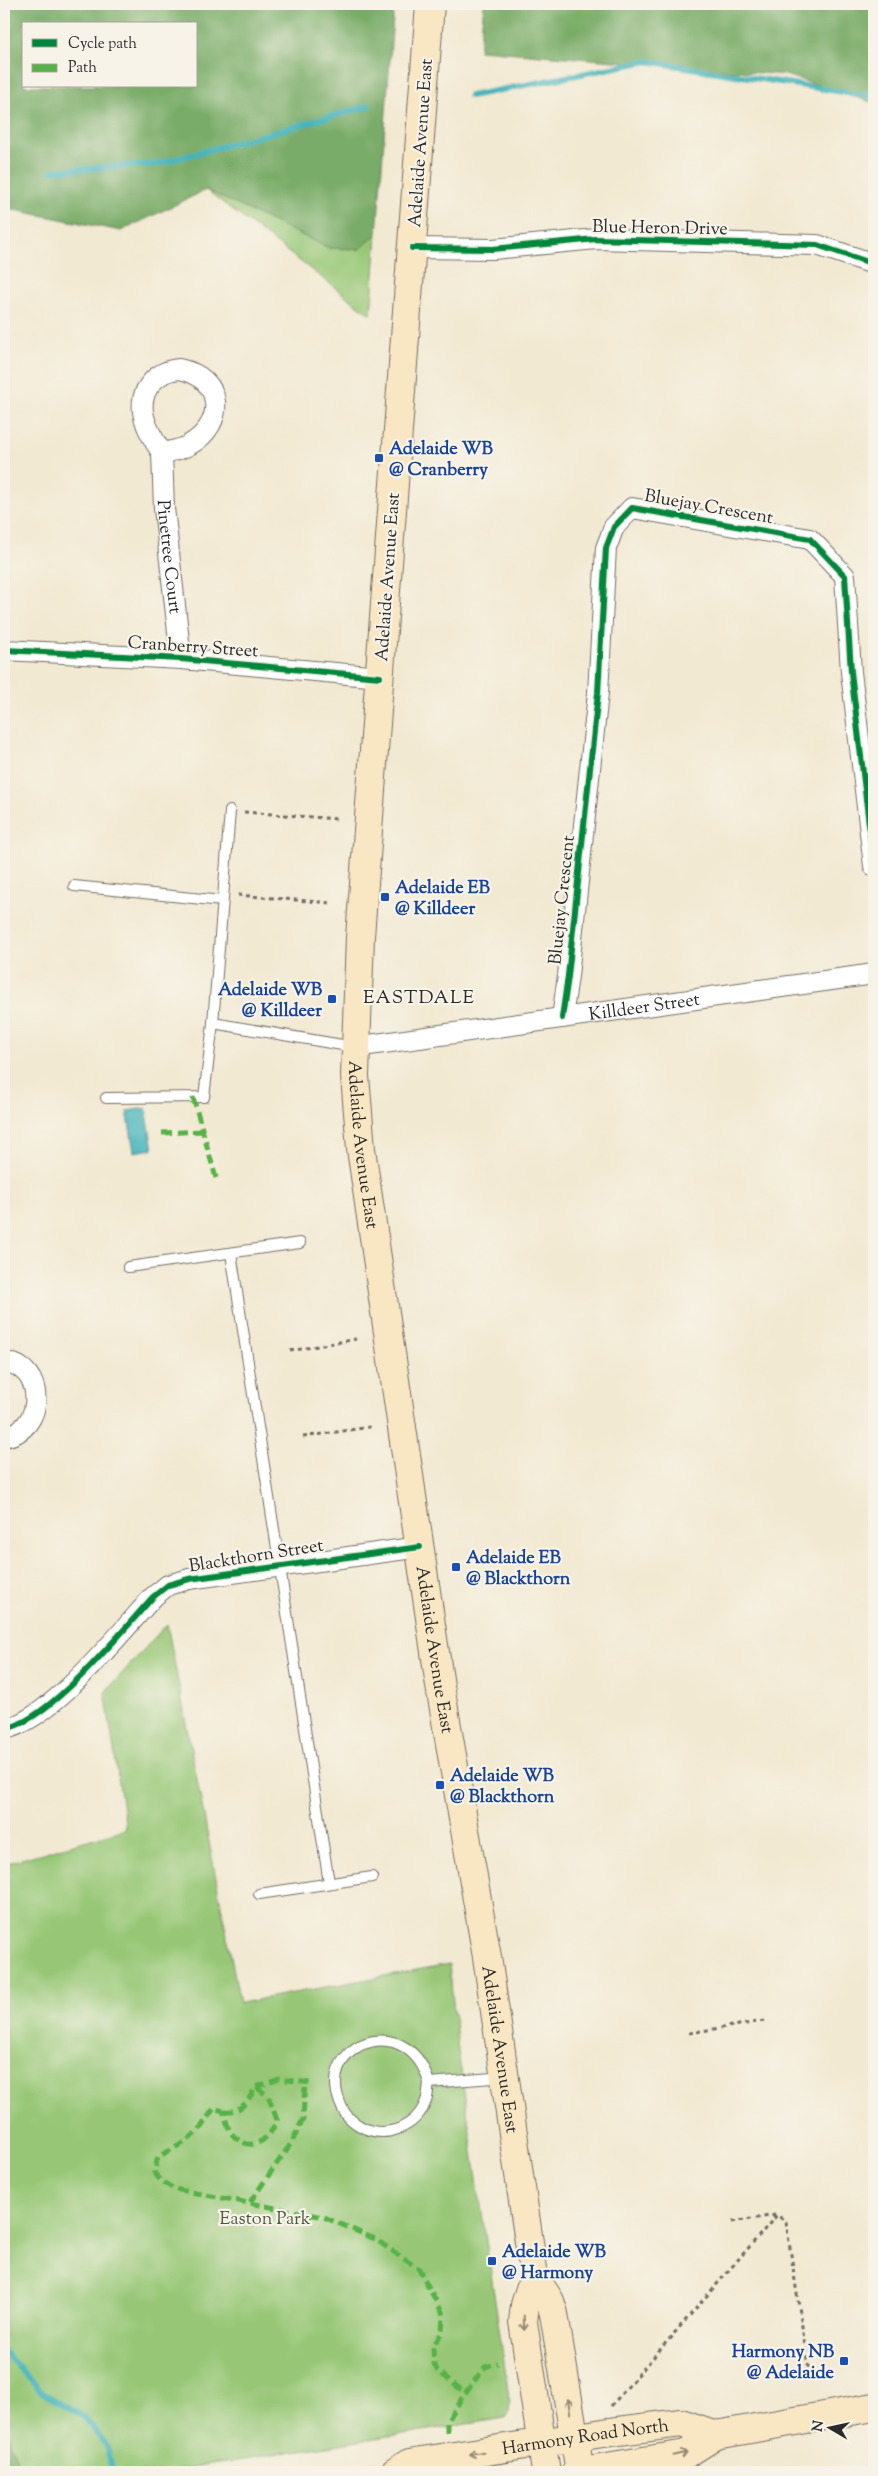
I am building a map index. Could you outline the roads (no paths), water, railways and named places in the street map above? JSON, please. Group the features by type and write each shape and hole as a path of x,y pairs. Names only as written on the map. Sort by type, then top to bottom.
{"main road":[{"name":"Adelaide Avenue East","path":"430,4 360,937 355,1047 361,1149 440,1686 487,1957 534,2276 550,2301 554,2314 580,2472"},
{"name":"Adelaide Avenue East","path":"534,2276 522,2322 546,2472"},
{"name":"Harmony Road North","path":"576,2472 686,2454 716,2435 874,2407"},
{"name":"Harmony Road North","path":"395,2472 409,2463 681,2423 716,2435"}],"street":[{"name":"Blue Heron Drive","path":"412,248 493,250 596,239 817,245 874,264"},
{"name":"Pinetree Court","path":"162,452 164,508 181,659"},
{"name":"Bluejay Crescent","path":"562,1018 598,693 606,548 614,527 632,508 810,539 845,576 850,672 874,866"},
{"name":"Cranberry Street","path":"4,650 181,659 380,677"},
{"name":"Killdeer Street","path":"355,1047 874,974"},
{"path":"4,1362 19,1368 28,1376 34,1387 36,1400 34,1413 28,1424 18,1432 4,1437"},
{"name":"Blackthorn Street","path":"4,1729 14,1728 59,1698 153,1596 168,1586 189,1579 420,1547"}],"lane":[{"path":"106,1098 204,1097 213,1023 230,810"},
{"path":"74,886 222,898"},
{"path":"213,1023 355,1047"},
{"path":"128,1267 300,1243"},
{"name":"Blackthorn Street","path":"232,1253 330,1883"},
{"path":"259,1894 372,1877"},
{"path":"385,2040 401,2044 416,2054 425,2068 429,2083 426,2101 420,2112 409,2124 395,2131 385,2133 369,2131 350,2119 340,2106 336,2084 339,2068 350,2052 364,2043 385,2040"},
{"path":"429,2083 505,2077"}],"water":[{"path":"146,1108 153,1149 134,1152 127,1111"}],"waterway":[{"path":"470,96 647,61 874,97"},
{"path":"51,171 157,164 369,106"},
{"path":"4,2352 43,2393 85,2418 108,2448 112,2472"}],"place":[{"name":"Adelaide WB @ Cranberry","path":"379,458"},
{"name":"Adelaide EB @ Killdeer","path":"385,897"},
{"name":"Adelaide WB @ Killdeer","path":"332,999"},
{"name":"Adelaide EB @ Blackthorn","path":"456,1567"},
{"name":"Adelaide WB @ Blackthorn","path":"440,1785"},
{"name":"Adelaide WB @ Harmony","path":"492,2261"},
{"name":"Harmony NB @ Adelaide","path":"844,2361"}],"district":[{"name":"EASTDALE","path":"419,996"}],"park label":[{"name":"Easton Park","path":"265,2218"}]}
